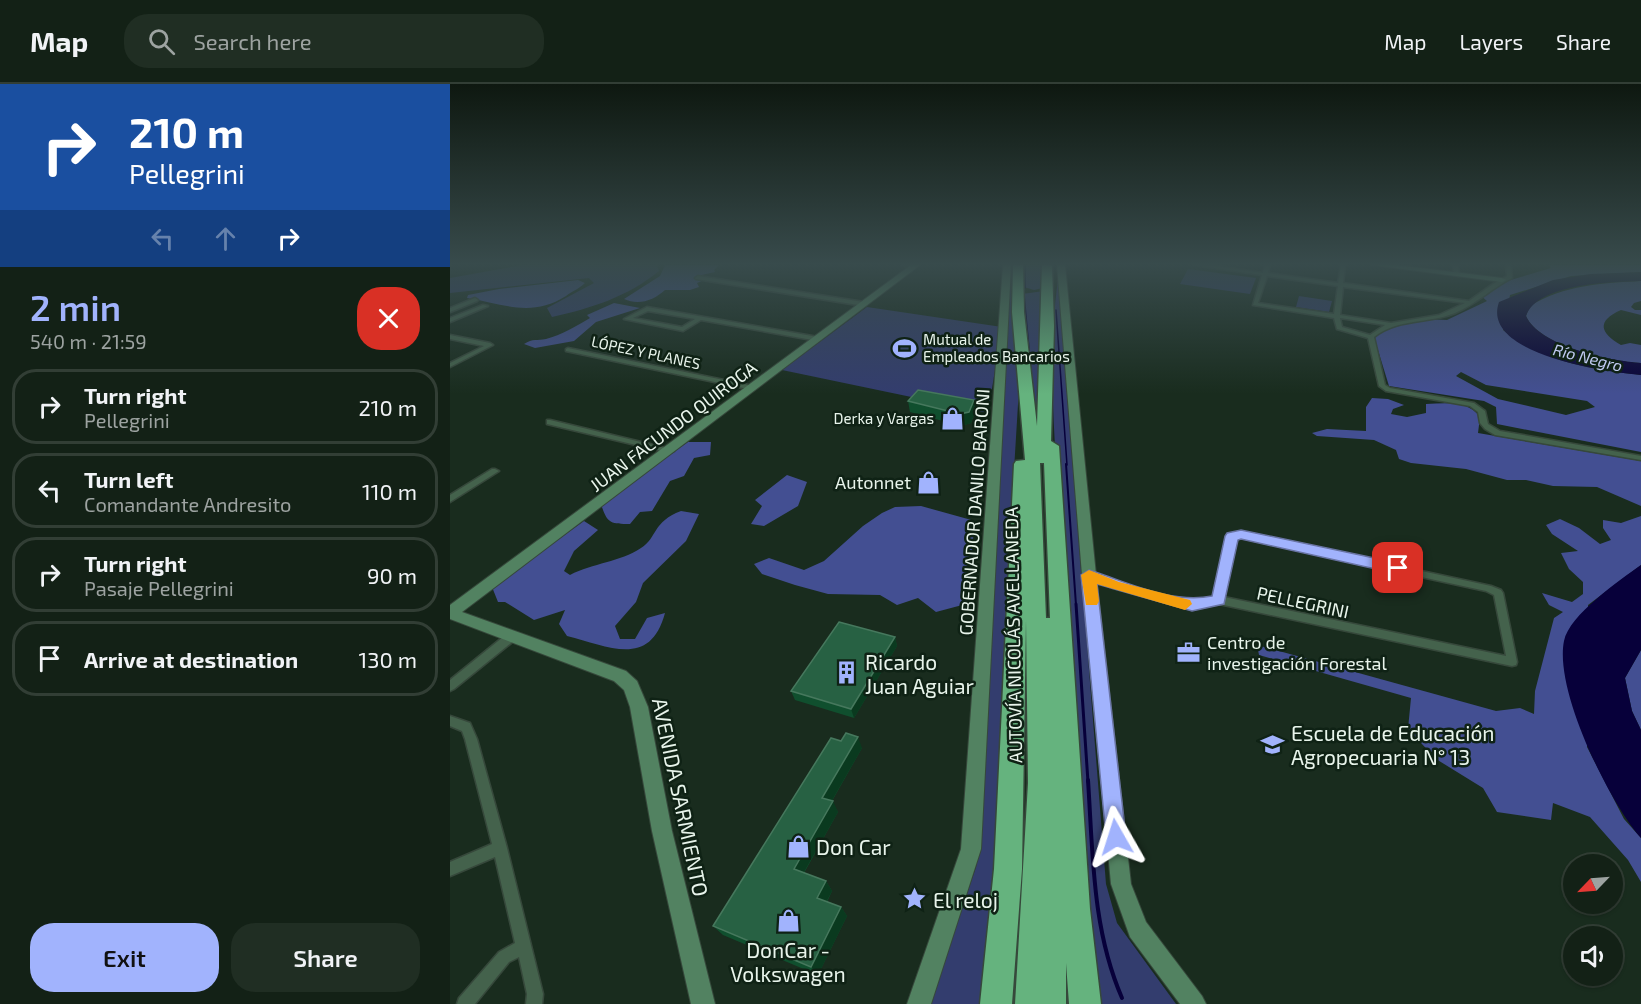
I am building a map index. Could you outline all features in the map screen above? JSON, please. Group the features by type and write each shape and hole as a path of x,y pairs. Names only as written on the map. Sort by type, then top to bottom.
{"highway":[{"name":"AUTOVÍA NICOLÁS AVELLANEDA","path":"1022,308 1043,447 1054,771 1050,1004"},
{"name":"AUTOVÍA NICOLÁS AVELLANEDA","path":"1031,1004 1040,783 1032,448 1036,390 1048,326 1048,308"},
{"path":"1048,326 1052,308"},
{"path":"996,1004 1004,933 1012,790 1017,544 1036,390"},
{"path":"1036,390 1085,1004"}],"street":[{"path":"450,320 480,308"},
{"name":"JUAN FACUNDO QUIROGA","path":"450,613 859,308"},
{"name":"GOBERNADOR DANILO BARONI","path":"919,1004 971,849 1004,308"},
{"path":"1065,308 1121,884 1138,929 1194,1004"},
{"path":"1282,308 1389,324 1450,313 1458,308"},
{"path":"1338,308 1339,328 1342,330 1371,337 1389,324"},
{"path":"701,318 683,329 627,319 647,309 701,318 818,339"},
{"path":"450,337 490,345 450,364"},
{"path":"1371,337 1382,386 1388,390 1472,404 1481,411 1482,424 1498,433 1641,458"},
{"name":"LÓPEZ Y PLANES","path":"568,350 753,388"},
{"path":"550,422 670,451"},
{"path":"450,500 495,471"},
{"name":"PELLEGRINI","path":"1089,575 1116,586 1192,606 1219,600 1512,663 1498,593 1488,588 1241,535 1232,536 1219,600"},
{"name":"AVENIDA SARMIENTO","path":"450,613 620,676 632,686 639,707 662,831 703,1004"},
{"path":"450,686 512,636"},
{"path":"450,721 466,727 469,733 500,848 535,994 534,1004"},
{"path":"450,868 500,848"},
{"path":"465,1004 504,957 523,946"}],"shaded area":[{"path":"547,308 587,308 552,317"},
{"path":"603,308 640,308 596,322 574,341 535,348 524,344 563,333 590,318 587,315"},
{"name":"Mutual de Empleados Bancarios","path":"866,308 1002,327 988,413 782,370"},
{"path":"1007,308 1016,308 1019,388 1009,552 1003,779 989,1004 930,1004 979,852"},
{"path":"1023,308 1043,308 1036,427"},
{"path":"1054,308 1060,308 1106,884 1117,923 1176,1004 1097,1004 1069,654 1055,440 1052,375"},
{"path":"1302,308 1330,308 1329,312"},
{"path":"1472,308 1507,308 1503,330 1535,350 1569,363 1641,375 1641,452 1497,424 1496,407 1484,401 1389,386 1374,337 1391,326 1421,319 1447,320","holes":["1461,372 1486,385 1587,401 1595,407 1566,415 1498,399 1456,376"]},
{"path":"1529,308 1632,308 1641,310 1641,315 1621,310 1608,318 1604,327 1605,332 1621,345 1630,343 1641,345 1641,363 1594,355 1560,344 1533,327 1526,316"},
{"path":"1372,398 1388,399 1404,405 1393,409 1391,414 1407,417 1426,413 1426,404 1463,405 1480,417 1478,433 1641,461 1641,506 1597,487 1553,486 1526,480 1507,480 1466,469 1411,463 1399,459 1396,450 1374,440 1317,436 1312,433 1327,429 1366,431 1366,407"},
{"path":"688,442 711,442 710,455 694,458 684,476 670,481 652,511 640,512 630,524 618,524 608,519 601,504"},
{"path":"787,475 807,482 798,506 764,526 751,524 762,506 755,500"},
{"path":"921,506 975,521 966,604 936,612 918,598 897,605 880,595 828,594 762,574 754,564 769,558 804,570 824,561 863,526 882,513 895,507"},
{"path":"681,511 699,514 686,541 643,583 636,602 615,626 620,639 635,639 647,618 665,613 658,630 649,642 638,648 612,648 567,636 559,624 565,610 534,620 505,602 498,602 492,587 584,521 598,530 574,551 564,571 570,575 633,553 646,544 665,520"},
{"path":"1641,516 1641,565 1588,605 1587,747 1624,819 1641,838 1641,882 1628,860 1590,817 1553,803 1551,820 1497,812 1483,788 1436,759 1408,729 1411,698 1259,655 1257,645 1496,711 1520,708 1534,714 1535,691 1554,618 1563,612 1549,605 1542,593 1572,602 1583,594 1583,582 1569,569 1561,553 1578,551 1552,534 1546,525 1560,519 1579,528 1600,544 1611,540 1603,528 1603,520 1621,523"},
{"path":"1641,650 1641,730 1632,711 1625,678"}],"water":[{"name":"Río Negro","path":"1499,308 1531,308 1526,316 1533,327 1545,336 1560,344 1594,355 1641,363 1641,375 1577,365 1527,348 1509,335 1498,320"},
{"path":"1641,565 1641,650 1625,678 1632,711 1641,730 1641,838 1614,799 1587,744 1567,687 1563,662 1564,641 1575,620 1596,599"}],"building":[{"path":"918,390 974,400 969,412 960,414 908,401"},
{"name":"Ricardo Juan Aguiar","path":"839,622 895,637 851,709 791,691"},
{"name":"Don Car","path":"846,733 858,737 822,798 833,801 794,869 826,881 817,898 841,907 811,967 713,926 831,738 841,741"}],"waterway":[{"path":"1025,308 1031,371"},
{"path":"1056,310 1067,465"},
{"path":"1066,464 1076,605"},
{"path":"1076,604 1088,782"},
{"path":"1088,780 1099,918 1112,972 1122,998"}],"slow traffic":[{"path":"1091,601 1089,575 1116,586 1185,604"}],"place":[{"name":"Mutual de Empleados Bancarios","path":"905,348"},
{"name":"Derka y Vargas","path":"952,418"},
{"name":"Autonnet","path":"929,482"},
{"name":"Centro de investigación Forestal","path":"1189,652"},
{"name":"Ricardo Juan Aguiar","path":"847,673"},
{"name":"Escuela de Educación Agropecuaria N° 13","path":"1273,744"},
{"name":"Don Car","path":"798,846"},
{"name":"El reloj","path":"915,899"},
{"name":"DonCar - Volkswagen","path":"788,921"}],"route":[{"path":"1116,837 1089,575 1116,586 1192,606 1205,604 1219,600 1232,536 1241,535 1398,568"}]}
